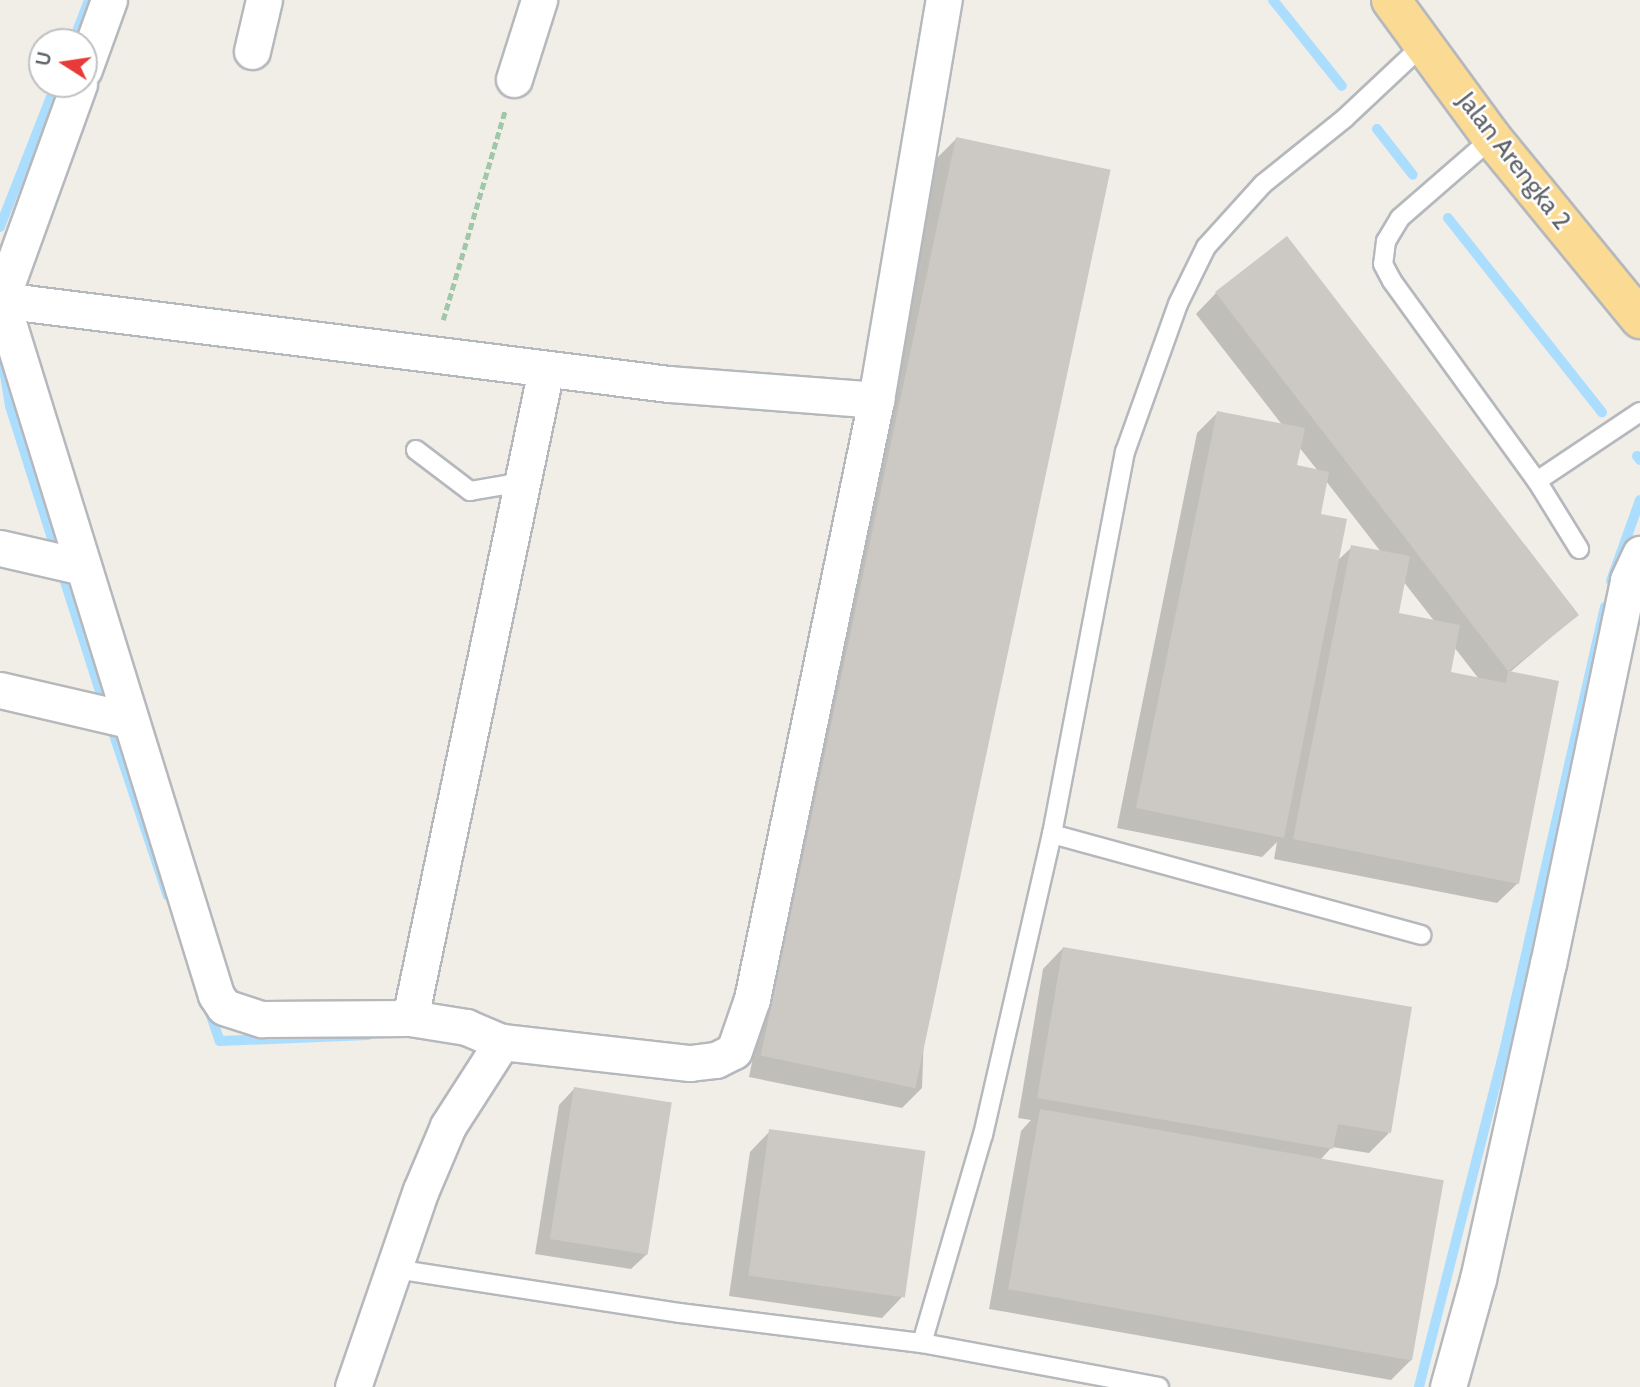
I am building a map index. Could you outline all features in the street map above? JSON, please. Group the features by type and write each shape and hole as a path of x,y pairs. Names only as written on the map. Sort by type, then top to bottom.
{"highway":[{"name":"Jalan Arengka 2","path":"1391,0 1492,138 1640,318"}],"street":[{"path":"98,30 109,0"},
{"path":"251,51 264,0"},
{"path":"514,79 539,0"},
{"path":"74,98 1,300 204,965 224,1007 262,1019 410,1018 466,1027 502,1042 690,1063 716,1060 734,1051 752,999 876,400 944,0"},
{"path":"1,300 669,384 876,400"},
{"path":"410,1018 546,369"},
{"path":"0,548 83,567"},
{"path":"1448,1387 1481,1266 1628,580 1640,554"},
{"path":"0,691 129,720"},
{"path":"353,1387 421,1190 448,1126 502,1042"}],"lane":[{"path":"922,1343 983,1135 1052,834 1125,452 1178,304 1206,247 1263,184 1345,118 1425,43"},
{"path":"1492,138 1400,218 1386,241 1383,264 1392,281 1537,481 1579,549"},
{"path":"1537,481 1640,412"},
{"path":"415,450 470,491 523,482"},
{"path":"1052,834 1421,935"},
{"path":"395,1269 680,1313 922,1343 1159,1387"}],"path":[{"path":"433,355 514,79"}],"building":[{"path":"956,137 1111,170 915,1088 761,1055"},
{"path":"1287,236 1579,615 1509,671 1559,681 1519,884 1293,839 1351,545 1410,556 1399,613 1460,625 1451,672 1506,683 1508,671 1215,292"},
{"path":"1217,411 1305,428 1297,465 1329,472 1321,514 1347,519 1284,838 1136,808"},
{"path":"1063,947 1412,1007 1391,1133 1338,1124 1333,1149 1037,1098"},
{"path":"574,1087 672,1102 648,1255 550,1239"},
{"path":"1040,1109 1444,1180 1412,1360 1008,1289"},
{"path":"769,1129 925,1151 905,1298 748,1276"}],"waterway":[{"path":"78,28 89,0"},
{"path":"1273,0 1342,86"},
{"path":"0,227 51,98"},
{"path":"1377,129 1413,175"},
{"path":"1448,218 1602,412"},
{"path":"2,357 10,406 57,554"},
{"path":"1637,456 1640,460"},
{"path":"1611,581 1640,500"},
{"path":"61,569 105,707"},
{"path":"1419,1387 1507,1038 1605,607"},
{"path":"110,723 168,896"},
{"path":"208,1007 220,1041 368,1035"}]}
